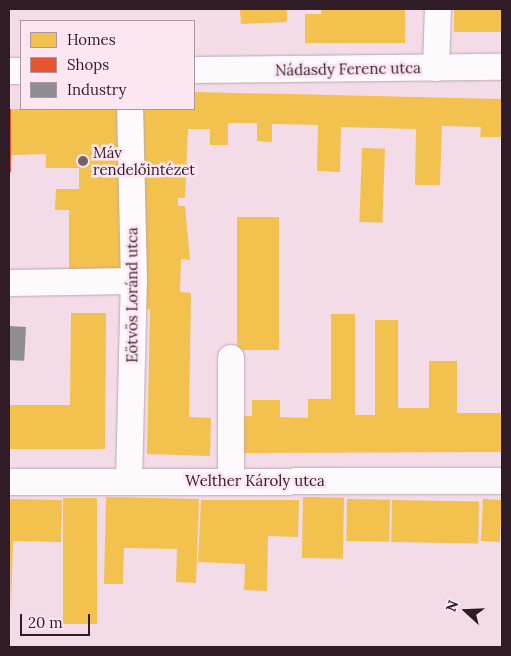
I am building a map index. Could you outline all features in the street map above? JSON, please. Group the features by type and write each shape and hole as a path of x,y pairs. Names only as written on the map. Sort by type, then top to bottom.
{"street":[{"path":"436,68 438,9"},
{"name":"Nádasdy Ferenc utca","path":"195,70 502,67"},
{"name":"Eötvös Loránd utca","path":"129,480 134,281 130,110"},
{"path":"9,283 134,281"},
{"path":"231,358 231,481"},
{"name":"Welther Károly utca","path":"9,482 129,480 502,481"}],"building: Homes":[{"path":"240,9 287,9 287,22 241,24"},
{"path":"321,9 405,9 405,43 305,43 305,14 321,14"},
{"path":"454,9 502,9 502,32 454,32"},
{"path":"195,92 502,99 502,137 480,137 481,127 442,126 440,185 415,185 416,129 341,127 340,172 317,171 318,125 272,124 272,142 257,141 257,123 228,123 228,145 210,145 210,129 188,129 185,198 178,198 178,206 185,206 190,260 181,259 180,292 191,293 189,417 211,418 210,456 147,454 150,309 139,309 139,110 195,110"},
{"name":"Máv rendelőintézet","path":"11,109 119,110 121,272 69,273 69,210 55,210 56,189 79,189 79,168 46,168 46,154 11,155"},
{"path":"362,148 385,149 382,223 359,222"},
{"path":"237,217 279,217 279,350 237,350"},
{"path":"71,313 106,313 105,449 9,449 9,405 70,405"},
{"path":"331,314 355,314 355,415 375,415 375,320 398,320 398,408 429,408 429,361 457,361 457,413 502,413 502,452 236,453 236,416 252,416 252,400 280,400 280,417 308,418 308,399 331,399"},
{"path":"106,497 199,499 196,583 176,582 177,549 124,548 123,584 104,584"},
{"path":"303,497 344,498 343,559 302,558"},
{"path":"63,498 97,498 97,624 63,624"},
{"path":"9,499 62,500 61,542 13,541 11,613"},
{"path":"347,499 390,500 389,542 346,541"},
{"path":"483,499 502,500 500,542 481,541"},
{"path":"201,500 299,500 298,537 268,536 267,591 244,590 245,564 198,562"},
{"path":"392,500 479,502 478,544 391,542"}],"building: Shops":[{"path":"9,109 11,109 11,172 9,172"}],"building: Industry":[{"path":"9,326 26,327 24,361 9,360"}],"place":[{"name":"Máv rendelőintézet","path":"83,161"}]}
